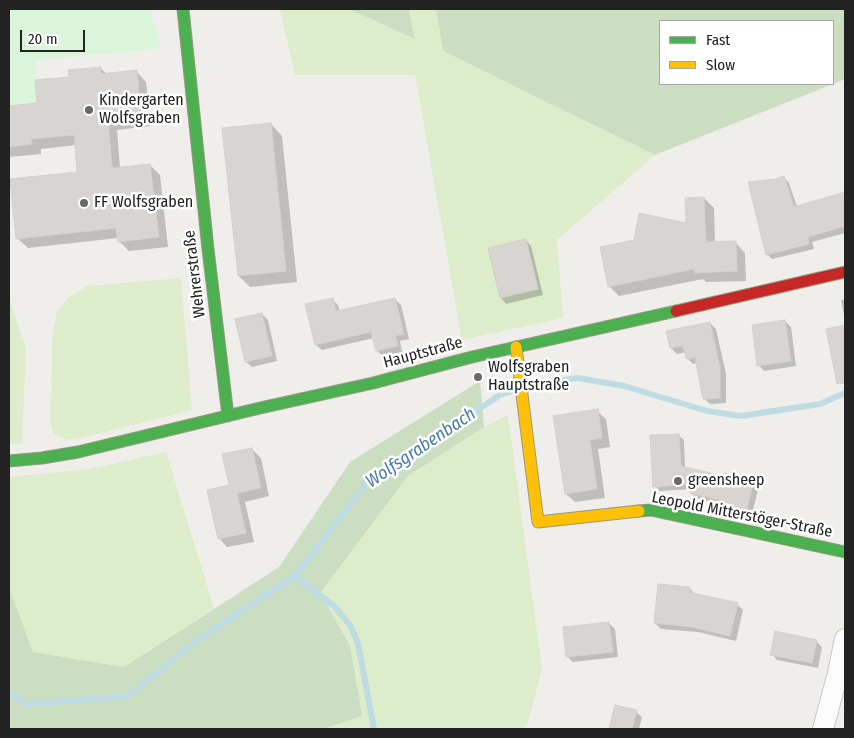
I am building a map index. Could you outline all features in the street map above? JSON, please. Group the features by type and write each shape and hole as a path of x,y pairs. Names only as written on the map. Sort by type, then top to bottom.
{"street":[{"name":"Wehrerstraße","path":"183,9 208,249 228,416"},
{"name":"Hauptstraße","path":"9,461 78,452 373,383 472,357 845,272"},
{"name":"Leopold Mitterstöger-Straße","path":"516,347 538,522 651,510 845,552"},
{"path":"823,729 845,639"}],"green space":[{"path":"9,9 150,9 161,48 37,60 35,80 37,103 9,106"},
{"path":"280,9 349,9 415,39 409,9 436,9 443,51 655,155 557,240 563,318 462,340 415,75 295,75"},
{"path":"349,9 409,9 415,39"},
{"path":"436,9 845,9 845,79 834,84 834,20 659,20 659,85 830,85 655,155 443,51"},
{"path":"181,278 192,410 82,438 68,440 54,434 50,419 53,329 57,312 69,297 88,286"},
{"path":"9,297 26,349 22,444 9,444"},
{"path":"480,381 484,427 408,476 320,593 350,646 362,716 323,729 9,729 9,588 33,652 124,667 279,567 350,462"},
{"path":"508,415 542,670 526,729 323,729 362,715 320,593 408,476 484,427"},
{"path":"166,452 214,608 124,667 33,652 9,588 9,477 89,469"}],"building":[{"path":"101,67 101,74 137,70 141,117 108,120 112,168 150,164 159,237 118,242 116,228 16,239 10,179 77,172 74,135 31,139 32,144 9,147 9,106 37,103 35,80 69,77 68,70"},
{"path":"271,123 286,271 238,276 222,128"},
{"path":"784,176 794,207 845,192 845,226 808,237 809,244 766,255 748,182 776,179"},
{"path":"704,197 706,242 736,241 737,271 695,273 694,269 608,287 600,247 634,240 639,213 686,223 685,198"},
{"path":"526,239 538,289 500,298 488,248"},
{"path":"333,298 336,311 395,298 404,334 395,336 398,346 376,351 371,332 315,345 305,304"},
{"path":"262,313 272,356 245,362 235,319"},
{"path":"785,320 791,361 757,366 752,325"},
{"path":"710,322 720,368 720,398 703,399 695,357 686,359 683,346 670,348 666,331"},
{"path":"845,325 845,383 837,384 826,329"},
{"path":"598,409 602,438 590,440 597,489 565,494 553,416"},
{"path":"679,434 681,466 723,476 724,473 754,479 747,509 718,503 718,500 690,493 692,484 653,487 650,435"},
{"path":"252,448 261,488 237,493 246,533 218,539 207,490 229,485 222,454"},
{"path":"658,584 690,587 689,592 738,603 730,636 691,627 654,623"},
{"path":"609,622 613,652 566,657 563,627"},
{"path":"775,631 817,640 812,663 770,655"},
{"path":"615,705 637,710 632,729 609,729"}],"waterway":[{"name":"Wolfsgrabenbach","path":"528,387 578,378 624,386 707,411 741,416 820,404 845,393"},
{"name":"Wolfsgrabenbach","path":"9,693 27,704 128,696 196,641 295,576 365,485 500,395 516,390"},
{"path":"295,576 334,606 350,625 358,643 374,729"}],"traffic: fast":[{"path":"183,9 208,249 228,416"},
{"path":"9,461 78,452 373,383 472,357 676,311"},
{"path":"639,511 651,510 845,552"}],"traffic: slow":[{"path":"516,347 538,522 639,511"}],"traffic: jam":[{"path":"676,311 845,272"}],"place":[{"name":"Kindergarten Wolfsgraben","path":"89,110"},
{"name":"FF Wolfsgraben","path":"84,203"},
{"name":"Wolfsgraben Hauptstraße","path":"478,377"},
{"name":"greensheep","path":"678,481"}]}
